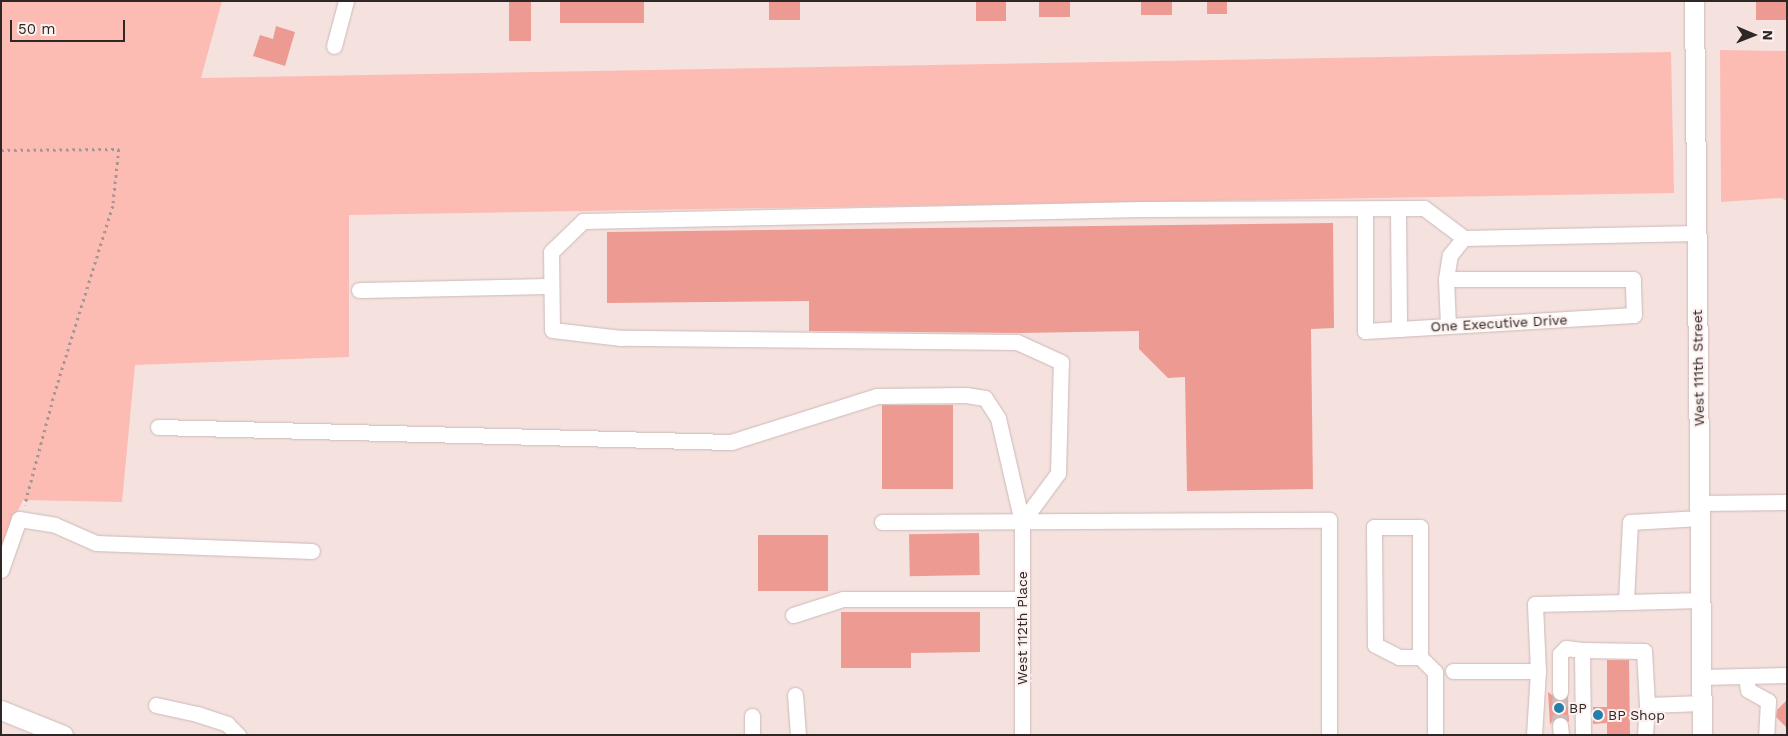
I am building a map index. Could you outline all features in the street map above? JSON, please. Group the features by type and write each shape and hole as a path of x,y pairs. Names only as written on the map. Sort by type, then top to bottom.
{"main road":[{"name":"West 111th Street","path":"1694,1 1702,735"},
{"path":"1,710 63,735"}],"street":[{"path":"334,46 346,1"},
{"path":"1022,522 1058,473 1061,362 1017,342 622,338 552,330 551,252 583,221 1141,209 1365,210 1424,208 1464,238 1697,234"},
{"path":"1398,209 1399,329"},
{"name":"One Executive Drive","path":"1365,210 1365,331 1634,315 1633,279 1446,279"},
{"path":"1448,325 1446,279 1450,255 1464,238"},
{"path":"359,290 551,286"},
{"name":"West 112th Place","path":"158,427 732,442 877,396 966,395 985,398 998,418 1022,522 1022,735"},
{"path":"1626,602 1630,522 1700,510 1787,502"},
{"path":"1,570 19,519 55,525 96,543 312,551"},
{"path":"882,522 1329,520 1329,735"},
{"path":"1420,657 1420,527 1374,527 1374,645 1399,657 1420,657 1436,672 1436,735"},
{"path":"793,615 843,599 1022,598"},
{"path":"1534,735 1538,671 1535,604 1701,600"},
{"path":"1560,692 1560,654 1566,648 1644,651 1645,735"},
{"path":"1582,650 1583,735"},
{"path":"1453,671 1538,671"},
{"path":"1702,677 1787,675"},
{"path":"1746,676 1748,690 1768,701 1766,735"},
{"path":"795,695 798,735"},
{"path":"1646,705 1702,703"},
{"path":"156,705 205,716 227,724 238,735"},
{"path":"752,716 752,735"}],"path":[{"path":"1,150 119,149 113,206 55,392 29,495 19,519"}],"shaded area":[{"path":"1,1 222,1 201,78 1671,52 1674,193 349,215 349,357 135,365 122,502 23,500 1,546"},
{"path":"1720,50 1787,51 1787,201 1781,198 1721,202"}],"building":[{"path":"509,1 531,1 531,41 509,41"},
{"path":"560,1 644,1 644,23 560,23"},
{"path":"769,1 800,1 800,20 769,20"},
{"path":"976,1 1006,1 1006,21 976,21"},
{"path":"1039,1 1070,1 1070,17 1039,17"},
{"path":"1141,1 1172,1 1172,15 1141,15"},
{"path":"1207,1 1227,1 1227,14 1207,14"},
{"path":"1756,1 1787,1 1787,20 1756,20"},
{"path":"276,26 295,32 285,66 253,56 260,35 273,39"},
{"path":"1333,223 1334,328 1311,329 1313,489 1187,491 1185,377 1168,378 1139,349 1139,331 1019,333 809,331 809,301 607,303 607,232"},
{"path":"882,405 953,405 953,489 882,489"},
{"path":"979,533 980,575 910,576 909,534"},
{"path":"758,535 828,535 828,591 758,591"},
{"path":"841,612 980,612 980,652 911,653 911,668 841,668"},
{"name":"BP","path":"1607,660 1629,660 1630,735 1607,735 1607,723 1593,724 1593,707 1607,707"},
{"name":"BP","path":"1548,692 1560,701 1568,697 1569,722 1564,717 1559,716 1554,718 1550,725"},
{"path":"1787,700 1787,728 1776,717 1777,710"}],"tunnel":[{"path":"1560,692 1560,725"}],"place":[{"name":"BP","path":"1559,708"},
{"name":"BP Shop","path":"1598,715"}]}
